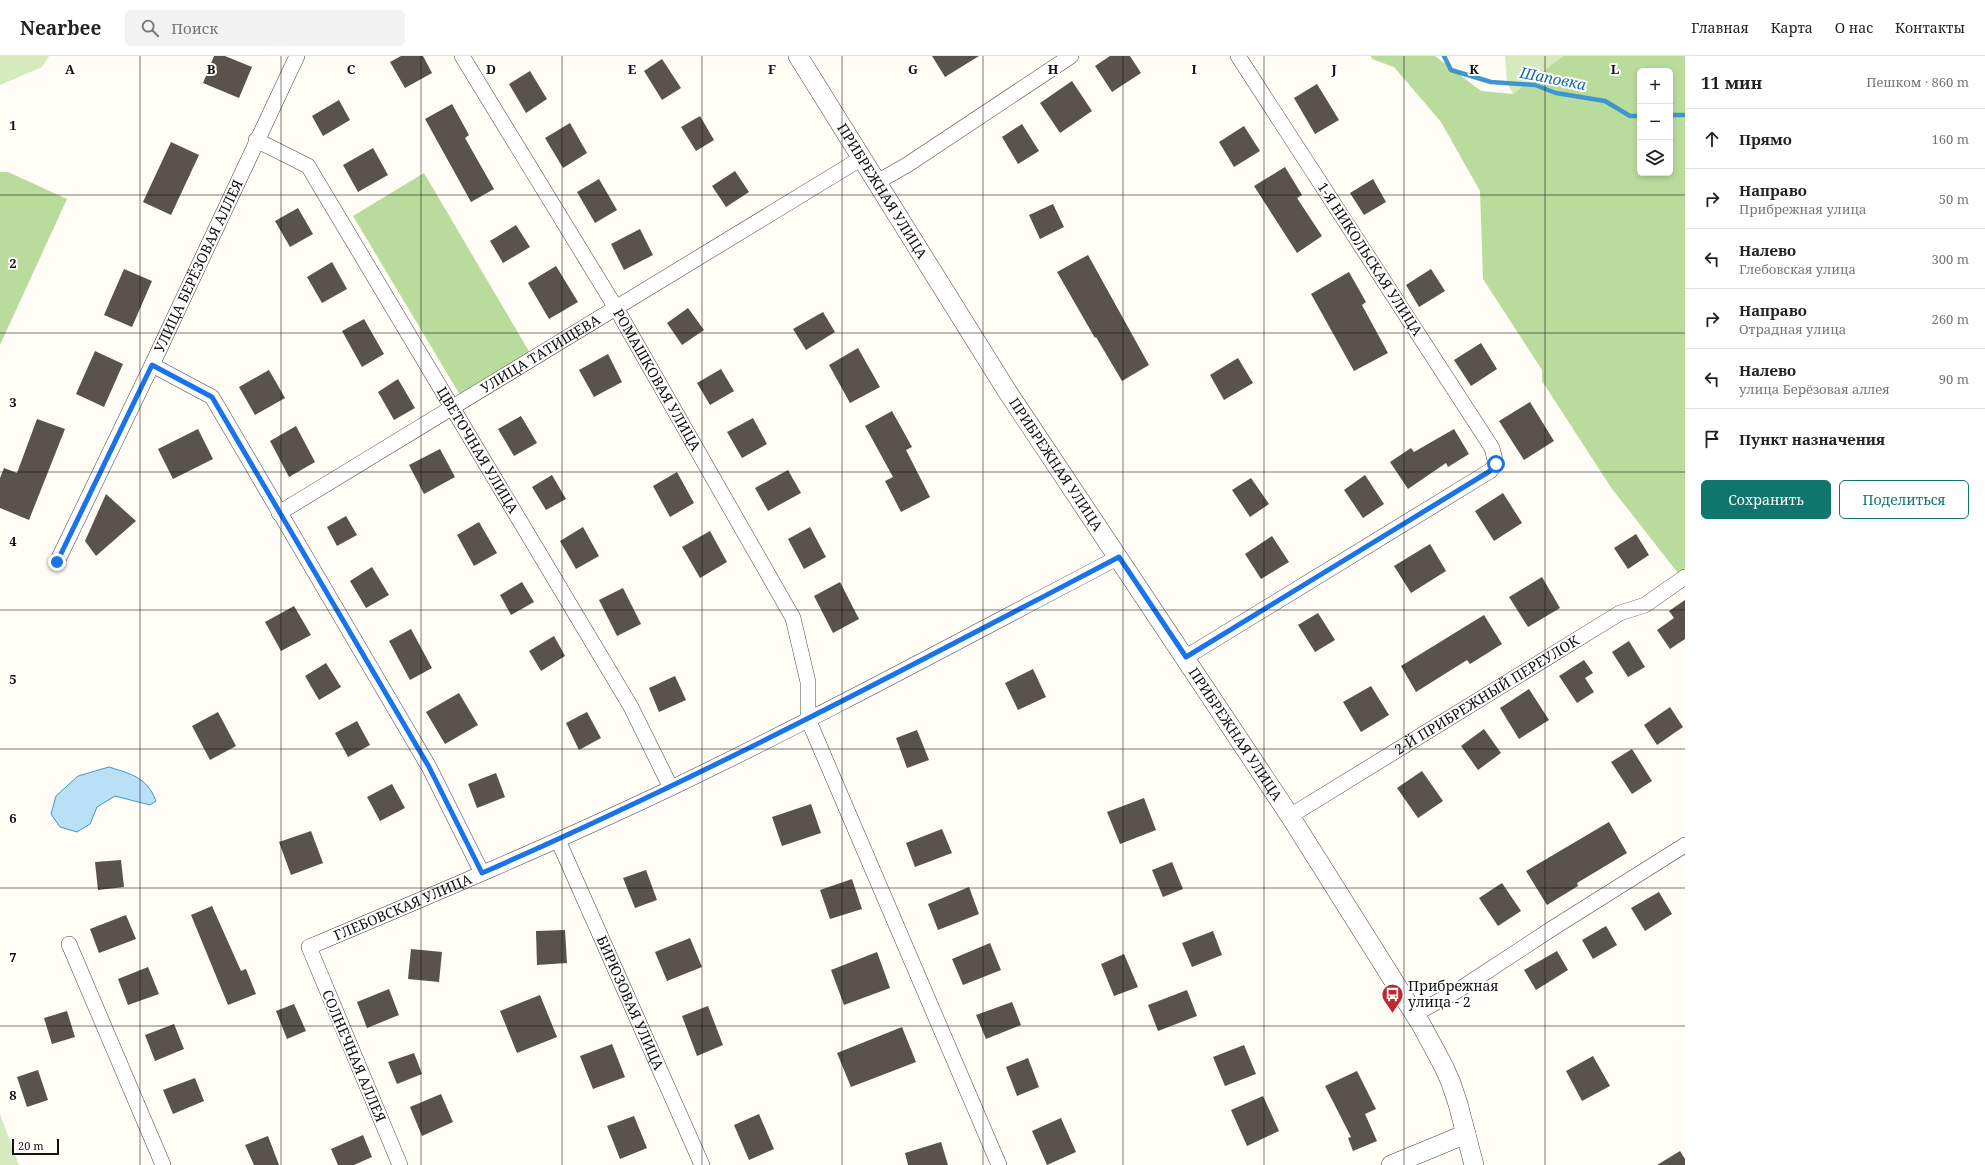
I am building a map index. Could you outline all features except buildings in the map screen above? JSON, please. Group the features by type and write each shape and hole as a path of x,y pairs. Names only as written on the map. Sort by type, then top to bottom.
{"street":[{"name":"УЛИЦА БЕРЁЗОВАЯ АЛЛЕЯ","path":"57,562 152,365 256,140 297,56"},
{"name":"РОМАШКОВАЯ УЛИЦА","path":"462,56 616,308 793,618 808,682 808,719"},
{"name":"ПРИБРЕЖНАЯ УЛИЦА","path":"798,56 1007,391 1186,657 1290,816 1415,1014 1444,1067 1458,1104 1474,1165"},
{"name":"1-Я НИКОЛЬСКАЯ УЛИЦА","path":"1186,657 1490,471 1496,464 1492,448 1238,56"},
{"path":"877,182 907,165 1069,57"},
{"name":"ЦВЕТОЧНАЯ УЛИЦА","path":"256,140 308,166 453,406 631,707 671,788"},
{"name":"УЛИЦА ТАТИЩЕВА","path":"279,513 862,158"},
{"path":"152,365 212,397 429,767 482,873"},
{"name":"ГЛЕБОВСКАЯ УЛИЦА","path":"309,947 558,840 671,788 808,719 1119,557"},
{"name":"2-Й ПРИБРЕЖНЫЙ ПЕРЕУЛОК","path":"1290,816 1620,613 1645,605 1685,578"},
{"path":"808,719 999,1165"},
{"name":"БИРЮЗОВАЯ УЛИЦА","path":"558,840 702,1165"},
{"path":"1415,1014 1457,991 1553,928 1685,846"},
{"path":"69,944 163,1165"},
{"name":"СОЛНЕЧНАЯ АЛЛЕЯ","path":"309,947 400,1165"},
{"path":"1391,1165 1466,1134"}],"green space":[{"path":"0,56 49,56 42,67 0,85"},
{"path":"1371,56 1435,56 1481,91 1513,94 1563,56 1685,56 1685,569 1678,573 1612,489 1542,381 1542,370 1483,279 1480,191 1441,122 1394,67 1372,59"},
{"path":"1505,56 1563,56 1513,94 1507,83"},
{"path":"0,172 8,172 67,199 0,345"},
{"path":"424,173 530,353 460,395 353,216"},
{"path":"0,1114 19,1165 0,1165"}],"water":[{"path":"109,767 131,775 143,782 148,787 156,801 150,805 115,796 97,807 90,824 77,832 60,827 51,814 56,796 78,776"}],"waterway":[{"name":"Шаповка","path":"1444,56 1451,70 1491,82 1535,85 1556,93 1605,101 1630,116 1637,116"},
{"name":"Шаповка","path":"1673,115 1685,115"}],"place":[{"name":"Прибрежная улица - 2","path":"1392,1014"}],"route":[{"path":"57,562 152,365 212,397 429,767 482,873 671,788 808,719 1119,557 1186,657 1490,471 1496,464"}]}
